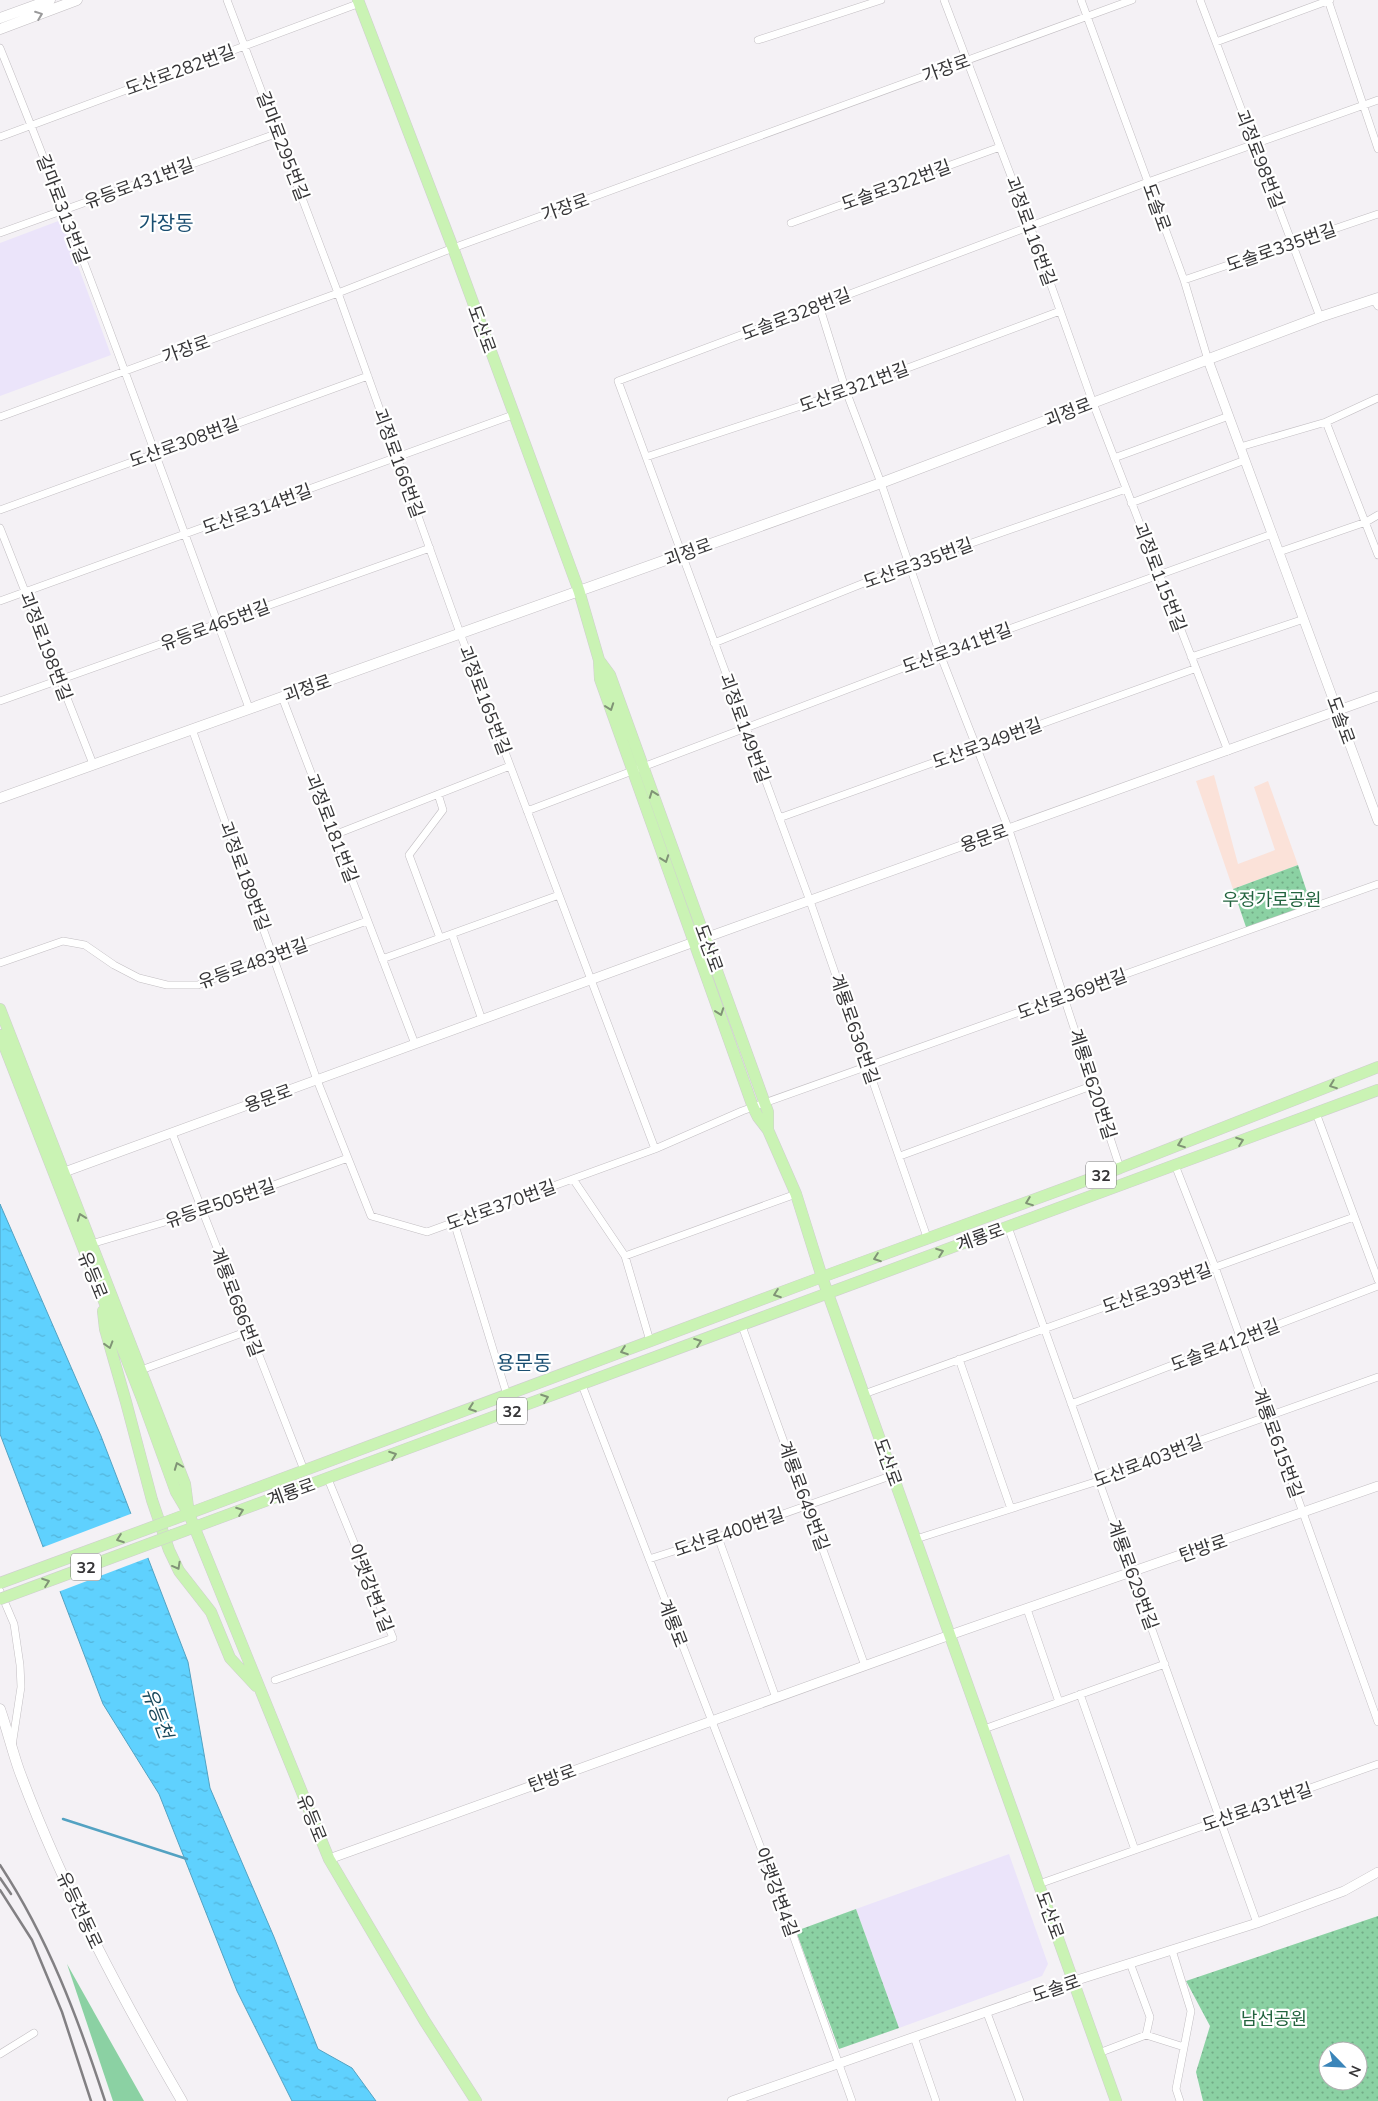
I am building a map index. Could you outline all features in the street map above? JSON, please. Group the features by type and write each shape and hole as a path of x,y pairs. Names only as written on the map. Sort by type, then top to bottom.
{"main road":[{"path":"0,18 50,0"},
{"path":"0,29 77,0"},
{"name":"도산로","path":"359,2 579,591 599,660 600,680 638,769 700,940 765,1103 768,1112 768,1130"},
{"name":"괴정로","path":"0,798 881,483 1320,317 1377,301"},
{"name":"도산로","path":"700,940 753,1107 768,1130 796,1194 822,1277 1116,2101"},
{"name":"유등로","path":"0,1009 56,1156 59,1174 102,1297 176,1492 195,1528 329,1859 424,2020 476,2101"},
{"name":"유등로","path":"0,1035 91,1244 141,1370 185,1484 189,1514"},
{"name":"계룡로","path":"0,1583 822,1277 928,1240 1120,1168 1378,1067"},
{"name":"계룡로","path":"0,1599 1378,1090"},
{"path":"102,1297 105,1328 152,1500 169,1550 179,1571 211,1612 230,1658 261,1691"},
{"name":"유등천동로","path":"0,1709 18,1769 81,1918 131,2014 182,2101"}],"street":[{"name":"갈마로295번길","path":"227,0 338,293"},
{"path":"758,40 882,0"},
{"name":"괴정로116번길","path":"944,0 1030,226 1093,403"},
{"name":"도솔로","path":"1081,0 1184,280 1208,360 1378,821"},
{"name":"가장로","path":"0,417 338,293 452,248 1132,0"},
{"name":"괴정로98번길","path":"1200,0 1320,317"},
{"path":"1216,42 1329,0 1378,149"},
{"name":"도산로282번길","path":"0,137 359,2"},
{"name":"갈마로313번길","path":"0,48 32,125 125,371 249,708"},
{"name":"도솔로328번길","path":"681,554 618,381 1148,182 1378,100"},
{"name":"유등로431번길","path":"0,233 278,133"},
{"name":"도솔로322번길","path":"791,224 1000,147"},
{"name":"도솔로335번길","path":"1184,280 1378,214"},
{"name":"괴정로166번길","path":"338,293 460,633"},
{"name":"계룡로620번길","path":"819,305 846,391 881,483 940,654 1009,830 1120,1168"},
{"name":"도산로321번길","path":"646,457 846,391 1060,311"},
{"name":"도산로308번길","path":"0,510 368,376"},
{"path":"1240,448 1326,422 1378,398"},
{"name":"괴정로115번길","path":"1093,403 1158,576 1228,751"},
{"name":"도산로314번길","path":"0,601 513,415"},
{"path":"1114,458 1229,416"},
{"path":"1326,422 1378,555"},
{"path":"1131,502 1245,460"},
{"name":"도산로335번길","path":"714,643 909,565 1126,489"},
{"path":"1279,552 1366,522 1378,515"},
{"name":"괴정로198번길","path":"0,528 93,764"},
{"name":"도산로341번길","path":"638,769 940,654 1272,534"},
{"name":"유등로465번길","path":"0,701 430,548"},
{"name":"괴정로149번길","path":"681,554 810,901"},
{"path":"1191,657 1304,619"},
{"name":"괴정로165번길","path":"460,633 591,980"},
{"name":"도산로349번길","path":"779,818 1194,668"},
{"name":"용문로","path":"59,1174 700,940 1378,696"},
{"name":"괴정로181번길","path":"282,697 415,1044"},
{"name":"괴정로189번길","path":"192,729 317,1080"},
{"name":"괴정로165번길","path":"334,835 510,766"},
{"path":"527,811 638,769"},
{"path":"438,794 443,810 409,855 440,938"},
{"name":"도산로369번길","path":"765,1103 1378,884"},
{"path":"382,959 559,895"},
{"name":"계룡로636번길","path":"810,901 928,1240"},
{"name":"유등로483번길","path":"0,964 63,941 85,945 114,965 139,978 166,985 198,985 273,955 368,922"},
{"path":"452,934 482,1020"},
{"path":"591,980 654,1149"},
{"name":"도산로370번길","path":"317,1080 371,1216 427,1232 654,1149 765,1103"},
{"path":"900,1156 1094,1085"},
{"path":"1316,1113 1378,1280"},
{"name":"계룡로686번길","path":"172,1133 304,1470"},
{"name":"유등로505번길","path":"91,1244 202,1211 348,1158"},
{"name":"계룡로615번길","path":"1175,1165 1215,1267 1378,1722"},
{"path":"573,1179 625,1256 650,1341"},
{"path":"625,1256 796,1194"},
{"name":"도산로393번길","path":"864,1394 1354,1217"},
{"path":"454,1222 507,1395"},
{"name":"계룡로629번길","path":"1008,1227 1046,1328 1098,1481 1257,1923"},
{"name":"도솔로412번길","path":"1071,1404 1378,1286"},
{"name":"계룡로649번길","path":"742,1326 865,1666"},
{"path":"141,1370 248,1331"},
{"path":"960,1359 1011,1509"},
{"name":"도산로403번길","path":"916,1539 1098,1481 1102,1475 1378,1377"},
{"name":"계룡로","path":"582,1385 711,1721"},
{"name":"도산로400번길","path":"649,1559 718,1537 893,1475"},
{"name":"아랫강변1길","path":"275,1680 393,1638 328,1479"},
{"name":"탄방로","path":"329,1859 950,1635 1378,1486"},
{"path":"718,1537 776,1698"},
{"path":"0,1590 14,1624 20,1665 21,1687 12,1746"},
{"path":"1027,1609 1059,1702"},
{"path":"984,1728 1165,1664"},
{"path":"1080,1694 1135,1850"},
{"name":"아랫강변4길","path":"711,1721 776,1887 852,2101"},
{"name":"도산로431번길","path":"1039,1884 1378,1764"},
{"name":"도솔로","path":"732,2101 1074,1981 1257,1923 1344,1891 1378,1872"},
{"path":"1172,1950 1191,2011 1176,2089 1180,2101"},
{"path":"1130,1964 1150,2017 1146,2035"},
{"path":"987,2013 1020,2101"},
{"path":"0,2054 34,2033"},
{"path":"1099,2053 1146,2035 1184,2047"},
{"path":"914,2037 936,2101"}],"shaded area":[{"path":"61,220 111,355 0,396 0,243"},
{"path":"1214,775 1238,864 1275,850 1254,787 1268,781 1298,865 1233,889 1196,781"},
{"path":"1009,1854 1048,1964 1042,1976 899,2028 856,1909"}],"green space":[{"name":"우정가로공원","path":"1298,865 1310,901 1305,912 1255,929 1246,927 1233,889"},
{"path":"856,1909 899,2028 839,2049 796,1931"},
{"name":"남선공원","path":"1378,1916 1378,2101 1203,2101 1196,2072 1210,2026 1186,1981"},
{"path":"67,1964 144,2101 113,2101"}],"water":[{"name":"유등천","path":"0,1204 101,1436 188,1662 210,1788 274,1937 318,2049 352,2068 376,2101 292,2101 237,1991 159,1794 103,1704 0,1434"}],"pier":[{"path":"133,1513 150,1557 58,1592 41,1548"}],"waterway":[{"path":"63,1819 187,1859"}],"railway":[{"path":"0,1865 33,1921 60,1979 73,2009 105,2101"},
{"path":"0,1878 11,1894"},
{"path":"0,1890 32,1940 62,2012 91,2101"}],"district":[{"name":"가장동","path":"166,222"},
{"name":"용문동","path":"524,1362"}]}
